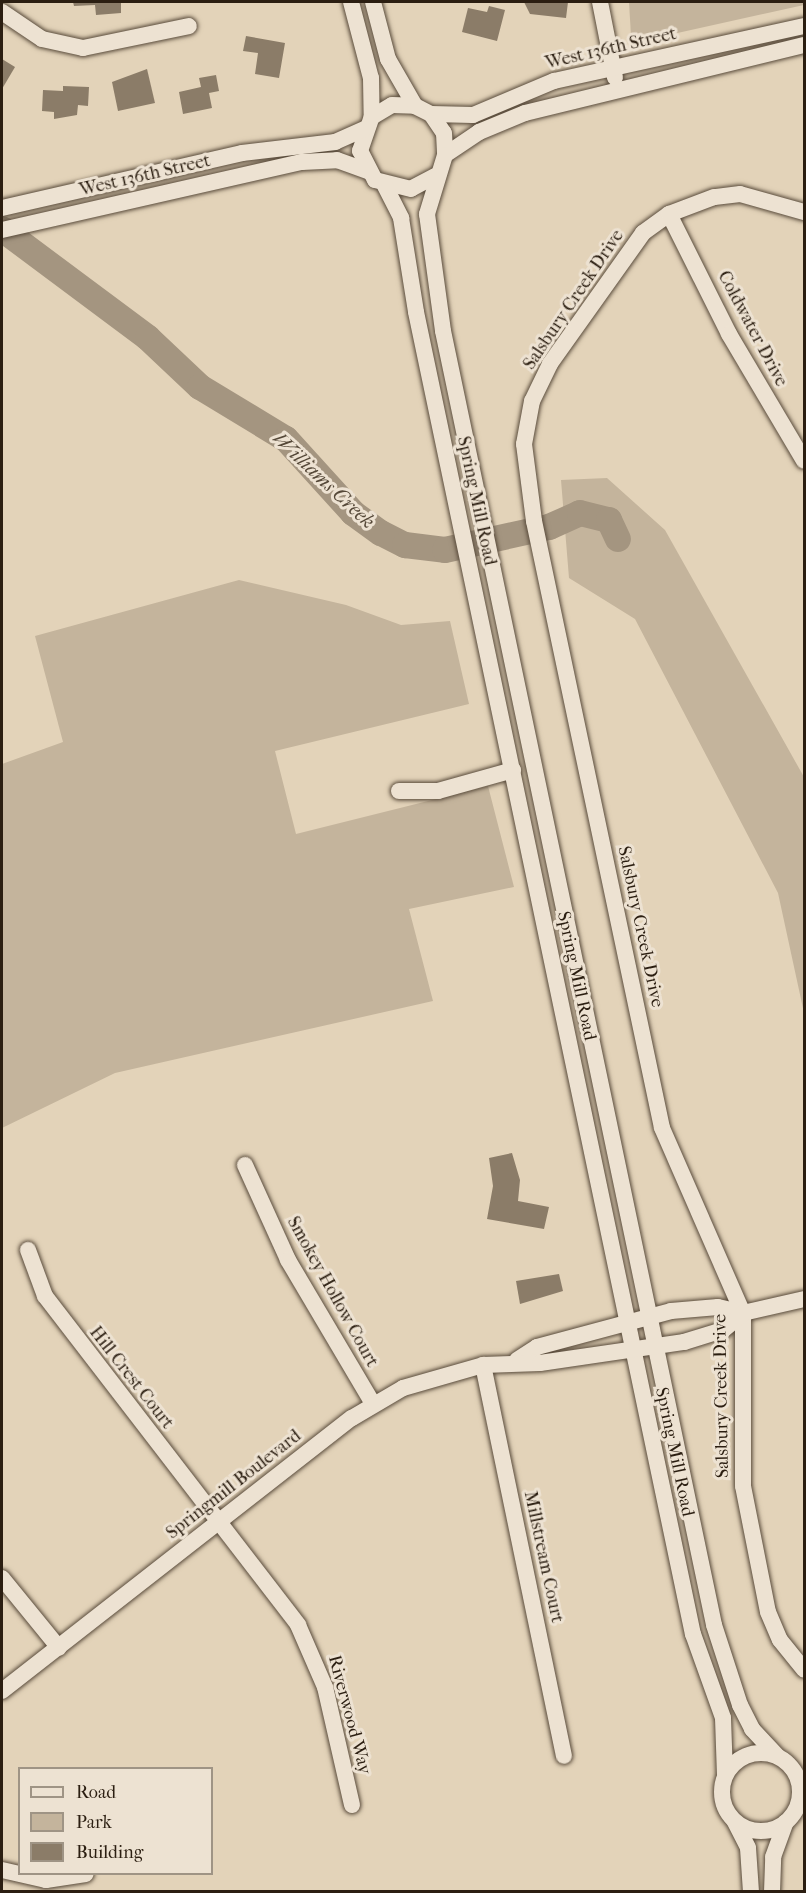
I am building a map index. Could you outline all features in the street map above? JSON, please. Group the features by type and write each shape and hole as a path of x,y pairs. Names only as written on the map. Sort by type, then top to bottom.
{"street":[{"path":"351,2 372,84 368,123 360,151 368,171 385,186 411,189 435,176 446,155 444,133 431,114 416,105 388,59 373,2"},
{"path":"600,2 618,87"},
{"path":"2,12 42,39 83,48 189,26"},
{"name":"West 136th Street","path":"431,114 474,115 529,89 613,66 804,26"},
{"path":"446,155 508,120 618,87 804,45"},
{"path":"368,123 392,105 416,105"},
{"name":"West 136th Street","path":"3,208 242,153 335,142 368,123"},
{"name":"West 136th Street","path":"2,230 302,162 337,160 368,171"},
{"name":"Spring Mill Road","path":"435,176 427,219 440,317 490,555 638,1319 693,1634 725,1725 725,1775"},
{"name":"Spring Mill Road","path":"385,186 402,218 469,561 513,770 643,1348 721,1652 752,1729 777,1756"},
{"name":"Salsbury Creek Drive","path":"804,212 740,194 693,202 669,214 643,233 620,262 540,381 524,444 534,521 662,1128 743,1313 742,1486 768,1612 780,1640 804,1670"},
{"name":"Coldwater Drive","path":"669,214 729,334 804,461"},
{"path":"399,791 438,791 513,770"},
{"name":"Smokey Hollow Court","path":"245,1165 288,1260 373,1404"},
{"name":"Hill Crest Court","path":"28,1250 45,1296 219,1522"},
{"path":"743,1313 804,1299"},
{"name":"Springmill Boulevard","path":"517,1360 537,1347 638,1319 718,1307 743,1313"},
{"name":"Springmill Boulevard","path":"2,1691 373,1404 425,1380 483,1365 517,1360 540,1363 643,1348 723,1330 743,1313"},
{"name":"Millstream Court","path":"483,1365 564,1756"},
{"name":"Riverwood Way","path":"219,1522 310,1648 333,1715 352,1804"},
{"path":"2,1578 59,1648"},
{"path":"751,1892 748,1848 722,1800 725,1775 753,1753 777,1756 800,1776 795,1813 773,1857 772,1892"},
{"path":"734,1821 765,1831 795,1813"},
{"path":"2,1870 18,1874"},
{"path":"24,1875 46,1880 79,1875"}],"green space":[{"path":"629,2 804,2 804,5 646,40 631,36"},
{"path":"607,478 665,530 804,777 804,1013 778,893 635,619 569,578 561,480"},
{"path":"239,580 346,605 401,625 450,621 469,704 275,751 296,834 488,786 514,887 409,909 433,1001 115,1073 2,1128 2,764 63,742 35,636"}],"building":[{"path":"73,2 121,2 121,13 96,15 95,5 74,6"},
{"path":"524,2 568,2 566,18 530,14"},
{"path":"489,6 505,10 497,41 462,32 468,8 487,12"},
{"path":"246,36 285,43 279,78 255,74 258,53 243,51"},
{"path":"2,59 15,67 2,89"},
{"path":"147,69 155,103 118,111 112,82"},
{"path":"216,75 219,91 209,93 212,108 183,114 179,92 201,87 199,78"},
{"path":"63,86 89,87 88,106 78,105 77,115 54,119 54,112 42,111 43,90 63,91"},
{"path":"512,1153 520,1180 518,1201 549,1207 544,1229 487,1219 493,1186 489,1158"},
{"path":"559,1274 563,1291 520,1304 516,1281"}],"waterway":[{"name":"Williams Creek","path":"2,229 148,338 200,387 286,439 353,513 381,533 405,545 445,550 549,527 580,513 609,520 618,539"}]}
